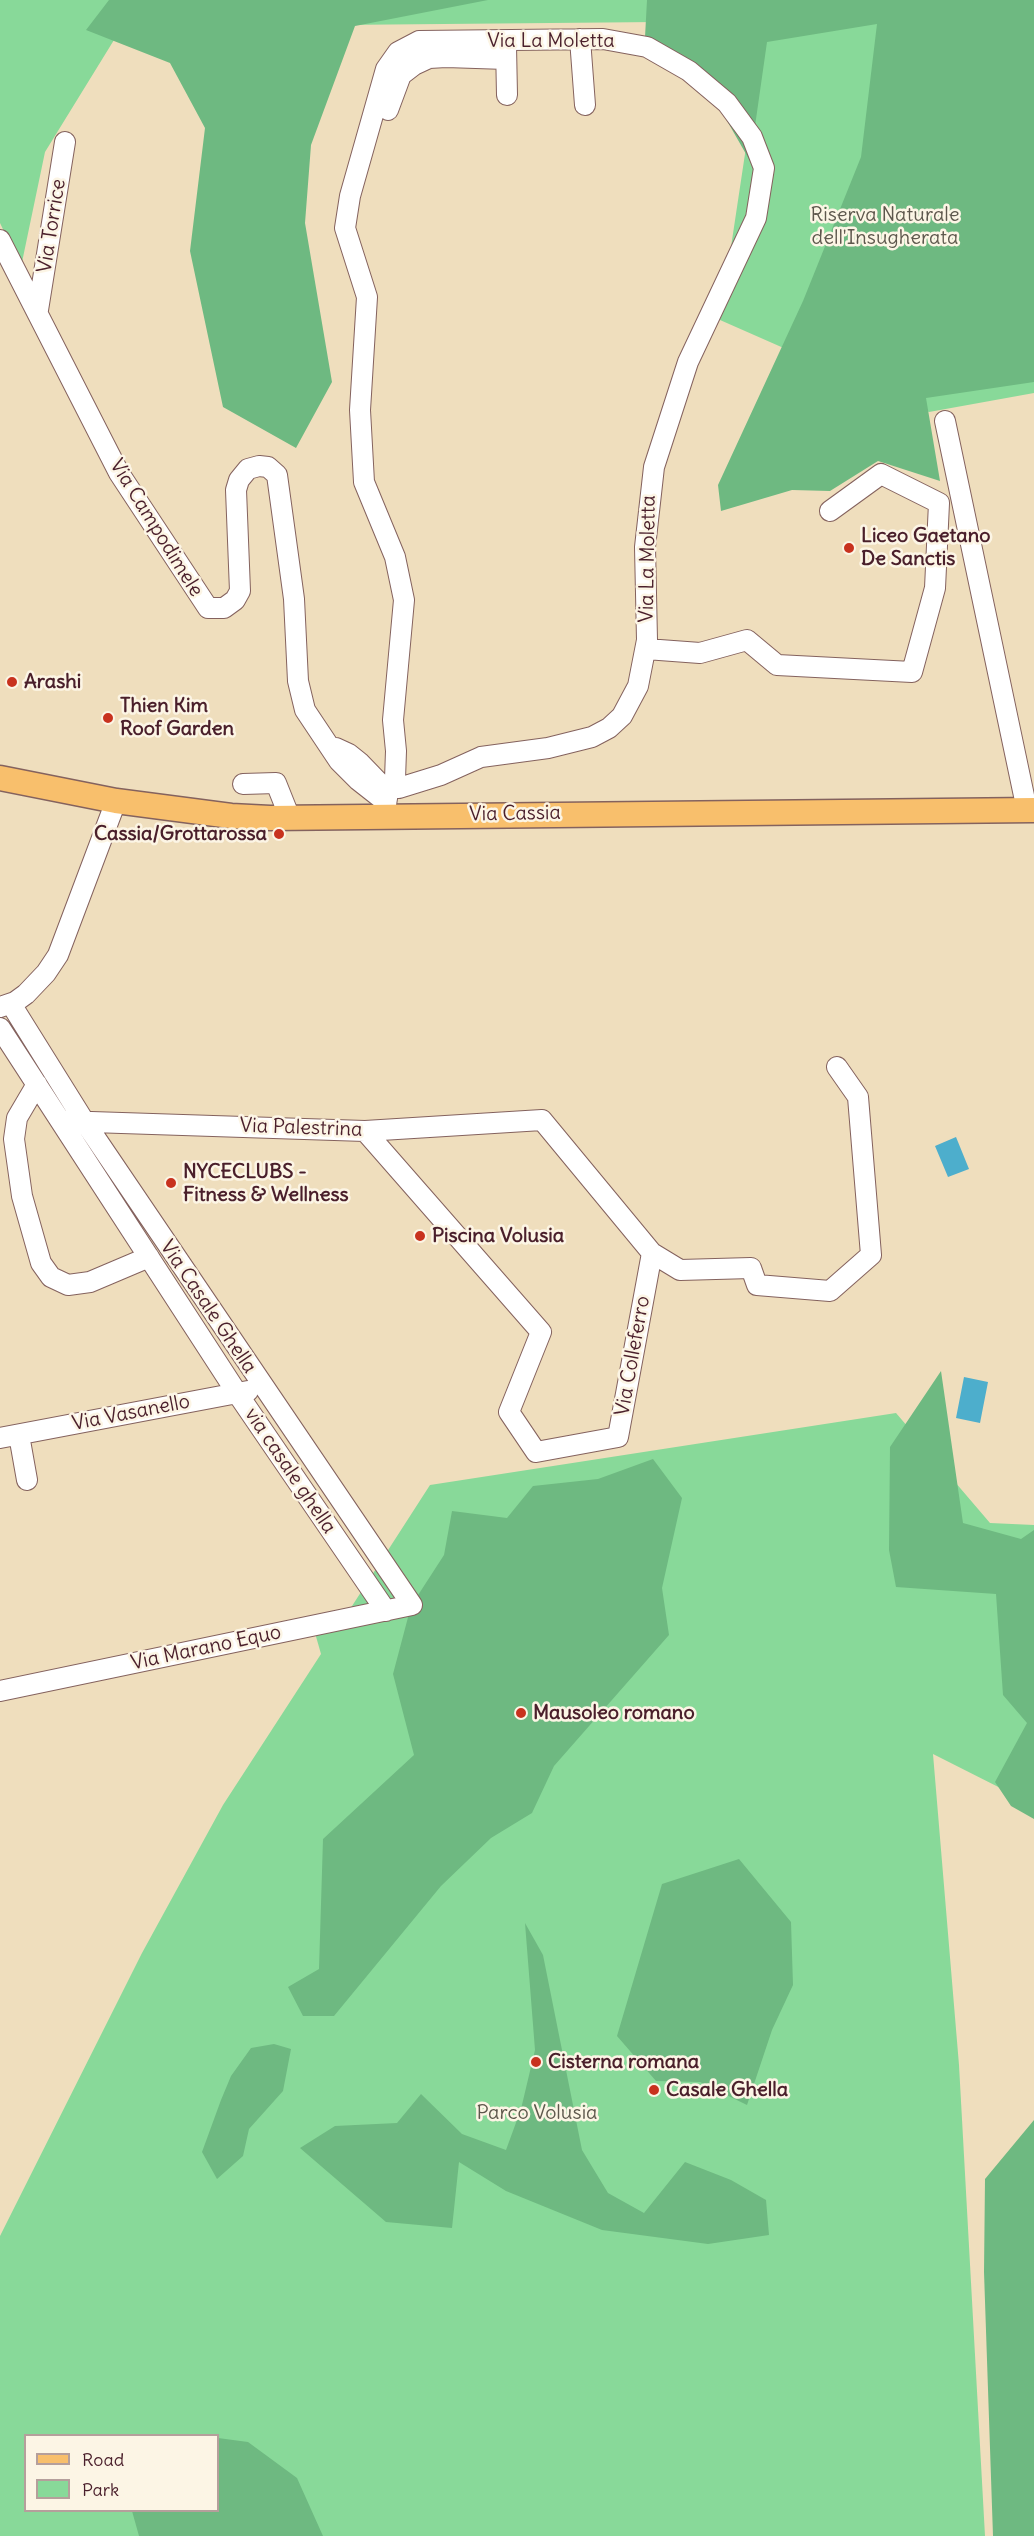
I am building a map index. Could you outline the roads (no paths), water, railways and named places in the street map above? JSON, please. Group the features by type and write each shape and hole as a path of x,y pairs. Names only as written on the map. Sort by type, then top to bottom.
{"main road":[{"name":"Via Cassia","path":"0,778 116,801 231,816 290,818 390,796 411,816 1031,810"}],"street":[{"name":"Via La Moletta","path":"580,39 609,39 637,44 657,51 689,71 732,108 757,147 764,168 760,203 753,226 688,362 654,467 645,548 646,649 641,677 633,699 622,716 601,733 560,746 481,757 390,796 394,708 404,600 395,556 364,482 360,410 367,297 362,274 346,240 345,223 383,78 392,59 406,47 419,41 506,49 580,39"},
{"path":"580,39 585,105"},
{"path":"388,110 401,75 414,65 429,58 506,49 507,95"},
{"name":"Via Torrice","path":"38,310 65,142"},
{"name":"Via Campodimele","path":"0,240 38,310 119,473 208,608 224,608 235,600 240,591 236,490 238,480 248,469 259,466 268,467 277,475 294,599 300,690 305,710 331,747 349,753 390,796"},
{"path":"945,421 1031,810"},
{"path":"646,649 700,653 747,640 777,666 912,672 935,588 939,503 881,474 830,510"},
{"path":"243,784 276,783 290,818"},
{"path":"5,1005 20,1000 39,982 63,945 116,801"},
{"name":"Via Casale Ghella","path":"5,1005 262,1388 412,1605"},
{"name":"via casale ghella","path":"0,1028 237,1393 386,1611"},
{"path":"652,1253 680,1270 751,1268 757,1285 830,1291 871,1255 858,1097 837,1067"},
{"path":"37,1084 17,1118 14,1139 22,1196 41,1263 51,1277 68,1285 90,1282 149,1257"},
{"name":"Via Palestrina","path":"61,1121 365,1131 542,1120 652,1253"},
{"name":"Via Colleferro","path":"365,1131 541,1332 509,1412 536,1452 618,1437 652,1253"},
{"name":"Via Vasanello","path":"9,1437 262,1388"},
{"path":"9,1437 27,1480"},
{"name":"Via Marano Equo","path":"0,1691 412,1605"}],"water":[{"path":"956,1137 969,1169 948,1177 935,1146"},
{"path":"964,1377 988,1382 980,1423 956,1418"}],"place":[{"name":"Liceo Gaetano De Sanctis","path":"849,548"},
{"name":"Arashi","path":"12,682"},
{"name":"Thien Kim Roof Garden","path":"108,718"},
{"name":"Cassia/Grottarossa","path":"279,834"},
{"name":"NYCECLUBS - Fitness & Wellness","path":"171,1183"},
{"name":"Piscina Volusia","path":"420,1236"},
{"name":"Mausoleo romano","path":"521,1713"},
{"name":"Cisterna romana","path":"536,2062"},
{"name":"Casale Ghella","path":"654,2090"}],"park label":[{"name":"Riserva Naturale dell'Insugherata","path":"885,226"},
{"name":"Parco Volusia","path":"537,2113"}]}
